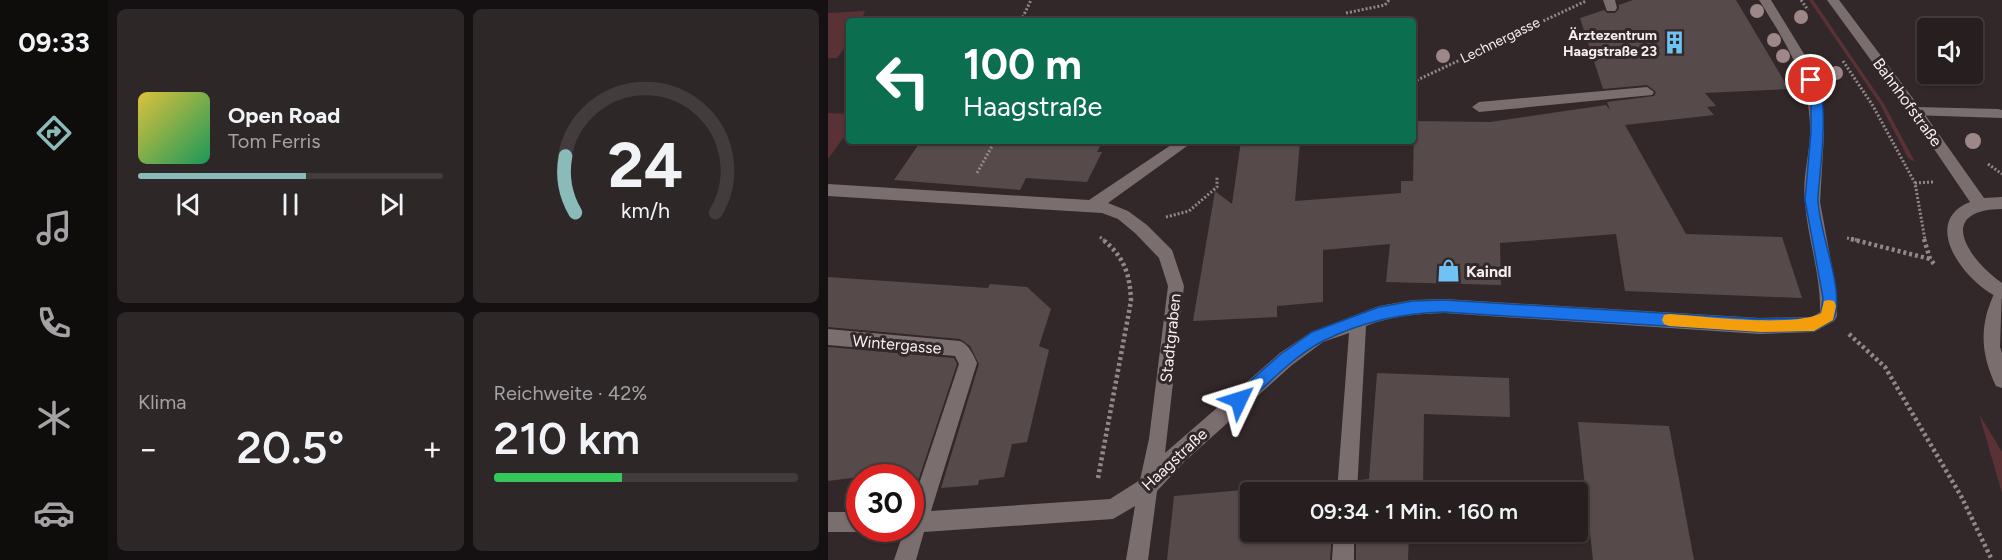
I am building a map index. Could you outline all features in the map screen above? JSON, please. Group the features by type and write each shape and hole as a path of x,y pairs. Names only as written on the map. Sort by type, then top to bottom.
{"street":[{"path":"1765,0 1806,65 1816,95 1817,132 1812,200 1830,298 1828,316"},
{"name":"Bahnhofstraße","path":"1833,0 1916,111 1980,205"},
{"path":"1479,107 1647,92"},
{"path":"1916,111 1998,114"},
{"path":"1093,205 1183,144"},
{"name":"Stadtgraben","path":"828,190 1093,205 1123,215 1141,229 1166,255 1176,286 1159,439 1148,486 1137,560"},
{"path":"2002,203 1980,205 1968,209 1958,219 1955,226 1956,240 1962,255 1974,271 2002,294 1994,322 1991,347 2002,380"},
{"name":"Haagstraße","path":"924,522 1113,509 1148,486 1177,455 1286,359 1317,337 1379,313 1413,307 1444,306 1760,326 1814,324 1828,316"},
{"path":"1348,482 1358,320"},
{"name":"Wintergasse","path":"828,337 960,349 968,363 924,493"},
{"path":"828,522 846,522"},
{"name":"Wintergasse","path":"905,560 909,542"},
{"path":"1343,560 1344,542"}],"path":[{"path":"1022,18 1031,0"},
{"path":"1346,13 1385,5 1389,0"},
{"name":"Lechnergasse","path":"1416,81 1588,0"},
{"path":"1801,0 1814,19"},
{"path":"1840,58 1873,106 1915,183 1923,235 1930,259 1936,267"},
{"path":"964,197 993,144"},
{"path":"1141,229 1160,219 1189,211 1217,187 1218,176"},
{"path":"1092,512 1131,301 1131,275 1123,260 1109,243 1097,235 1101,219 1111,210"},
{"path":"1817,231 1930,259"},
{"path":"1828,316 1885,367 1961,496 1992,560"}],"shaded area":[{"path":"1809,0 1813,0 1884,104 1915,162 1908,158 1880,104"},
{"path":"865,11 862,18 846,18 846,46 837,58 828,58 828,13"},
{"path":"828,113 846,114 846,134 828,159"},
{"path":"1979,414 2002,452 2002,493"}],"building":[{"path":"1633,0 1736,0 1789,89 1705,93 1716,106 1707,107 1714,115 1625,125 1686,234 1782,237 1802,298 1625,291 1616,234 1500,243 1501,285 1386,282 1390,244 1323,250 1323,302 1277,306 1277,317 1193,321 1215,191 1232,204 1241,144 1300,144 1295,201 1401,193 1401,181 1413,181 1416,121 1490,122 1606,105 1610,110 1607,102 1654,96 1656,92 1647,85 1603,89 1580,18 1604,10 1607,13 1615,13 1619,5"},
{"path":"919,144 1101,144 1097,152 1102,152 1087,182 1026,178 1020,190 894,180"},
{"path":"828,277 988,288 990,284 1027,287 1051,309 1039,346 1049,350 1027,442 1012,444 1004,477 979,480 978,485 941,488 979,364 970,346 960,339 828,327"},
{"path":"828,347 954,358 957,364 924,464 846,464 846,479 828,481"},
{"path":"1377,373 1509,378 1510,417 1424,414 1423,482 1360,482 1360,480 1369,479"},
{"path":"1578,422 1669,426 1694,560 1593,560 1588,514 1588,482 1585,482"},
{"path":"1240,490 1240,542 1331,542 1330,560 1167,560 1174,496"},
{"path":"1356,542 1409,542 1408,560 1356,560"}],"slow traffic":[{"path":"1669,320 1760,326 1814,324 1828,316 1829,306"}],"place":[{"name":"Ärztezentrum Haagstraße 23","path":"1675,43"},
{"name":"Kaindl","path":"1448,271"}],"route":[{"path":"1239,400 1286,359 1317,337 1379,313 1413,307 1444,306 1760,326 1814,324 1828,316 1830,298 1812,200 1817,132 1816,95 1811,80"}]}
